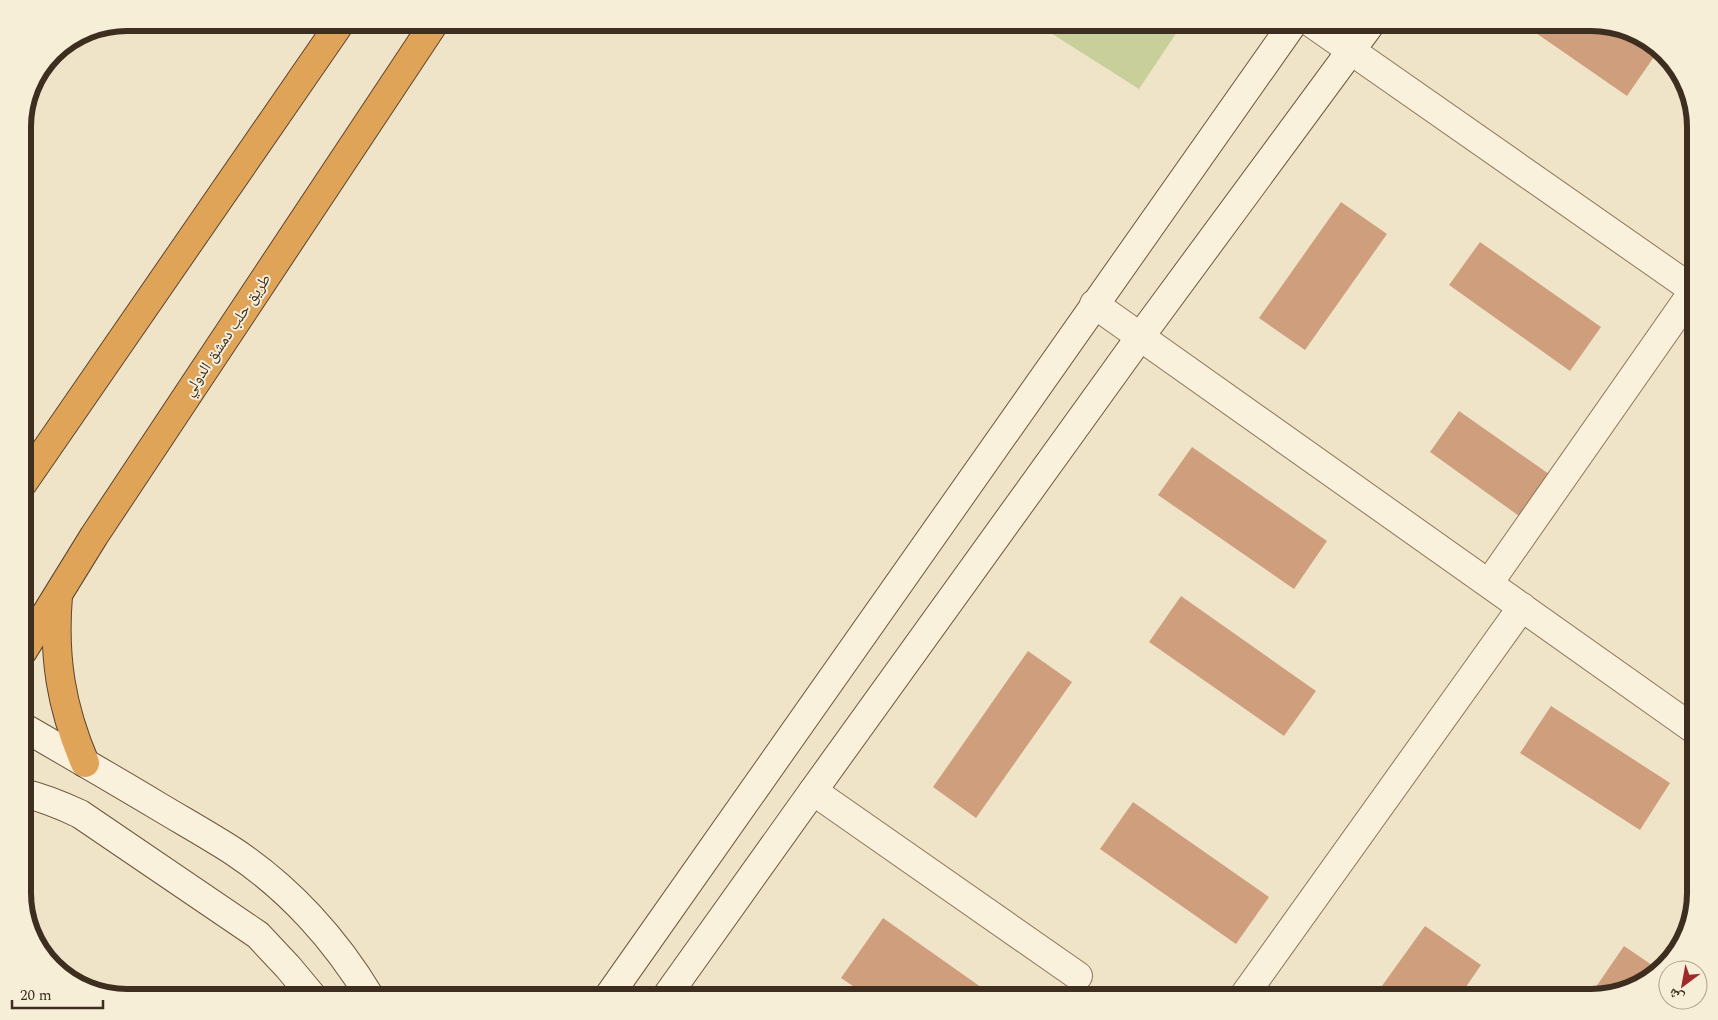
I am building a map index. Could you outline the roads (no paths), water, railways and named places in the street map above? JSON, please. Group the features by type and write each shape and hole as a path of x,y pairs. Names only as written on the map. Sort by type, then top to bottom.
{"highway":[{"path":"31,471 335,31"},
{"name":"طريق حلب دمشق الدولي","path":"31,638 58,592 429,31"},
{"path":"58,592 56,650 59,679 65,708 85,763"}],"main road":[{"path":"614,989 1288,31"},
{"path":"1323,31 1687,284"},
{"path":"672,989 1140,337 1366,31"},
{"path":"1488,583 1687,301"},
{"path":"1094,304 1687,724"},
{"path":"1249,989 1522,606"},
{"path":"31,733 233,852 262,872 314,921 337,948 364,989"},
{"path":"813,791 1078,976"},
{"path":"31,795 62,805 80,814 258,935 288,966 306,989"}]}
